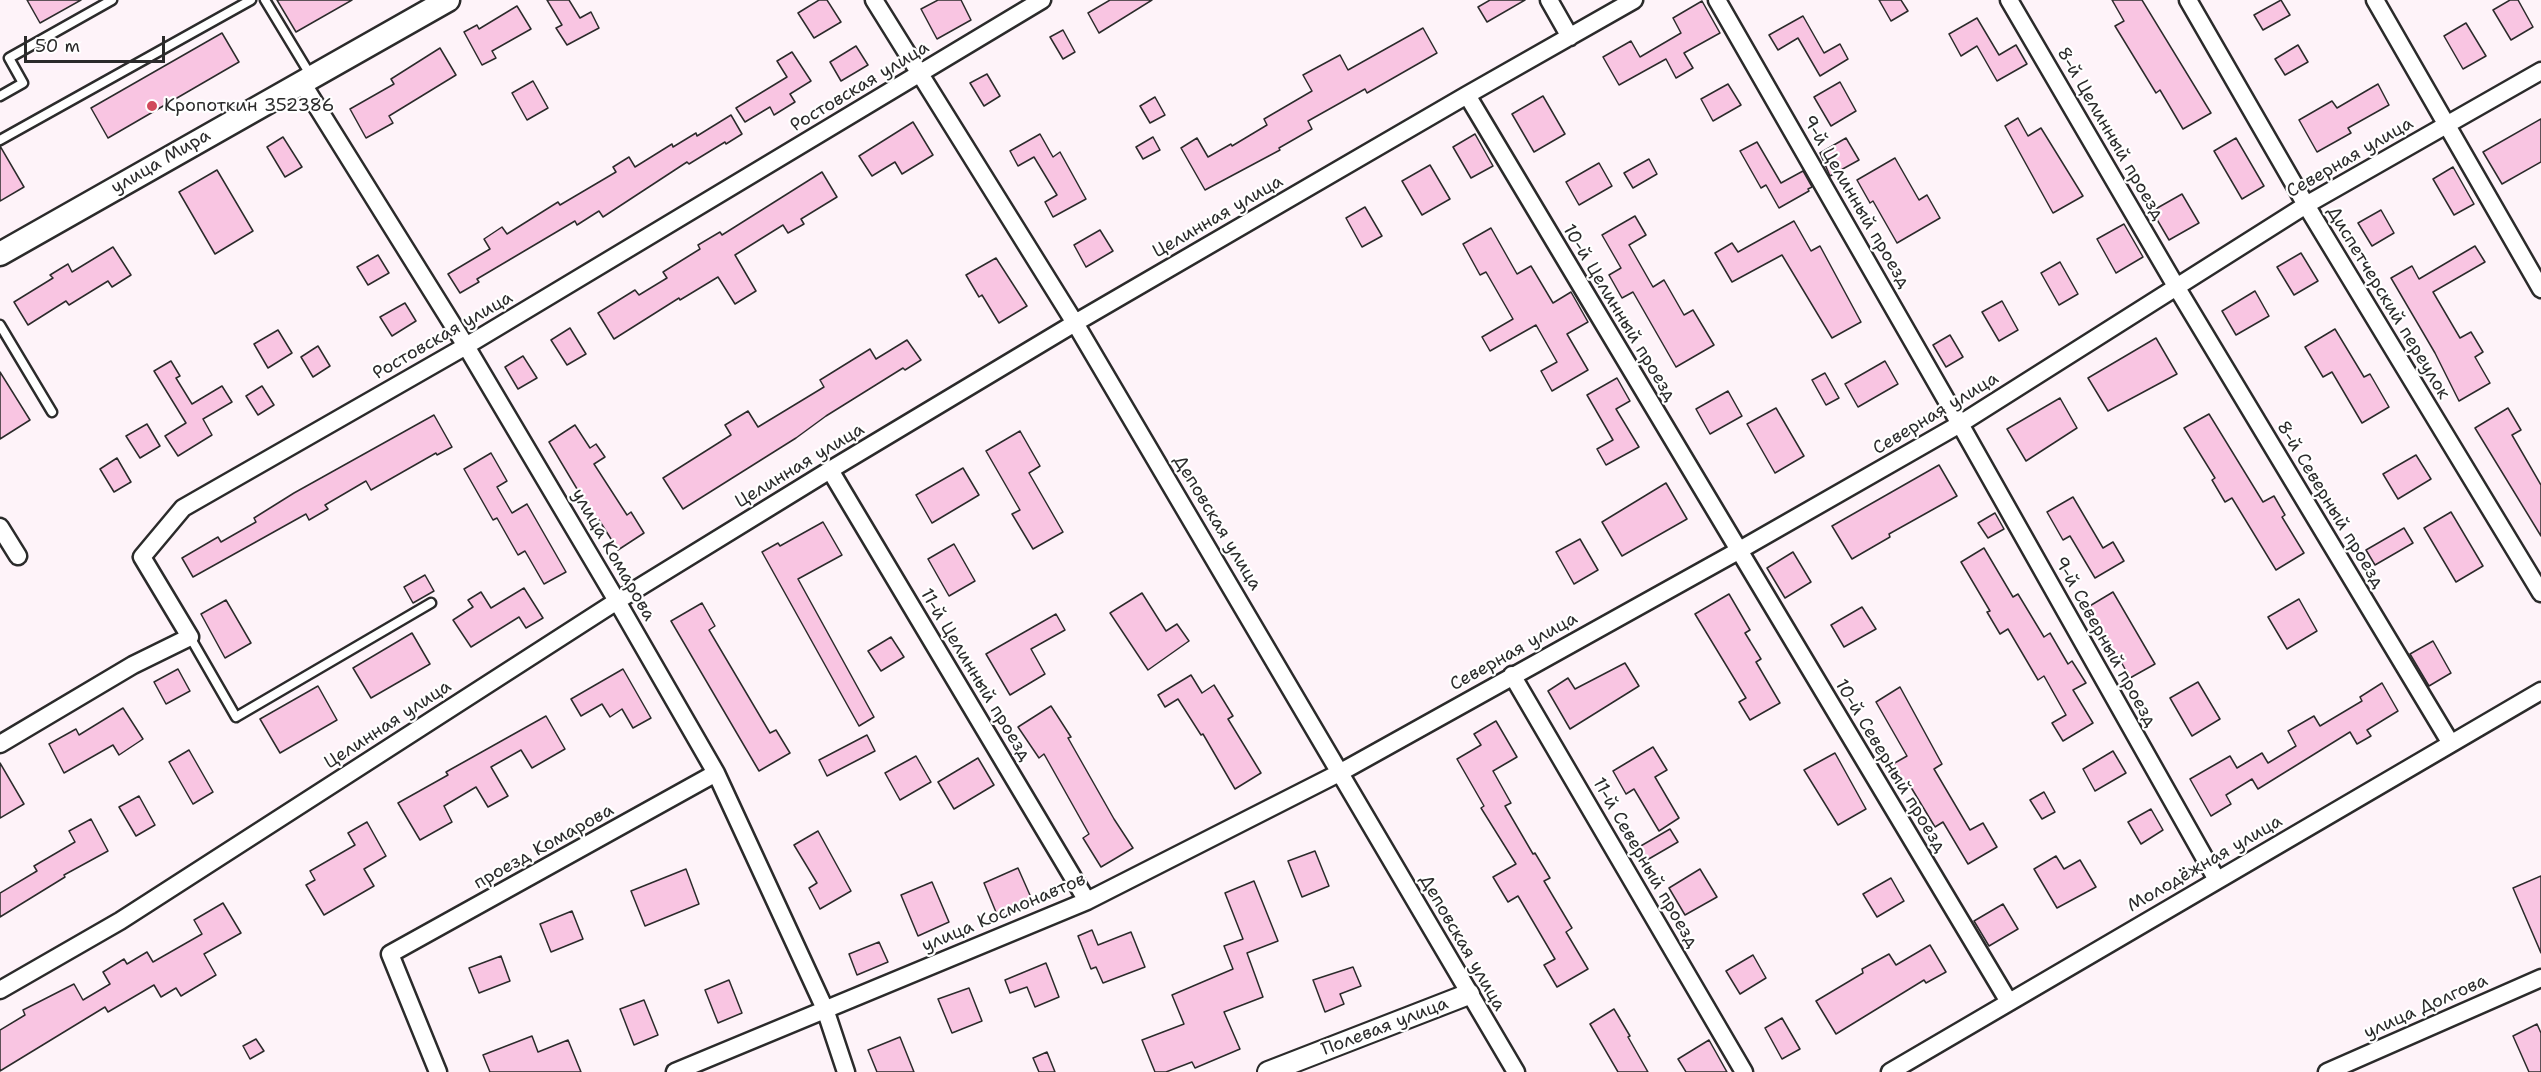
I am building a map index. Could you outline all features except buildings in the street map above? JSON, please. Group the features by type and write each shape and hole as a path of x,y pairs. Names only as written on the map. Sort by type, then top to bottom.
{"main road":[{"name":"улица Мира","path":"0,254 448,0"}],"street":[{"name":"Деповская улица","path":"874,0 1076,323 1516,1072"},
{"name":"Ростовская улица","path":"190,637 142,556 183,508 466,346 1042,0"},
{"path":"1550,0 1570,36"},
{"name":"Целинная улица","path":"0,990 120,921 617,601 830,470 1076,323 1634,0"},
{"name":"9-й Целинный проезд","path":"1717,0 1960,424"},
{"name":"8-й Целинный проезд","path":"2009,0 2177,288"},
{"name":"Диспетчерский переулок","path":"2188,0 2306,205 2541,593"},
{"path":"2375,0 2541,289"},
{"name":"Северная улица","path":"1341,772 1738,551 1960,424 2306,205 2541,71"},
{"name":"улица Комарова","path":"306,79 617,601 716,773 825,1009 846,1072"},
{"name":"10-й Целинный проезд","path":"1467,95 1738,551"},
{"name":"8-й Северный проезд","path":"2177,288 2450,742"},
{"name":"9-й Северный проезд","path":"1960,424 2217,880"},
{"name":"11-й Целинный проезд","path":"830,470 1087,901"},
{"path":"0,527 18,556"},
{"name":"10-й Северный проезд","path":"1738,551 2009,1002"},
{"path":"0,744 133,665 190,637"},
{"name":"11-й Северный проезд","path":"1512,675 1744,1072"},
{"name":"Молодёжная улица","path":"1890,1072 2450,742 2541,691"},
{"name":"улица Космонавтов","path":"675,1072 1087,901 1341,772"},
{"name":"проезд Комарова","path":"438,1072 390,954 716,773"},
{"name":"улица Долгова","path":"2327,1072 2541,978"},
{"name":"Полевая улица","path":"1274,1071 1469,994"}],"lane":[{"path":"0,96 23,82 9,58 112,0"},
{"path":"0,140 251,0"},
{"path":"265,0 306,79"},
{"path":"0,325 52,412"},
{"path":"190,637 236,717 431,603"}],"place":[{"name":"Кропоткин 352386","path":"152,106"}]}
